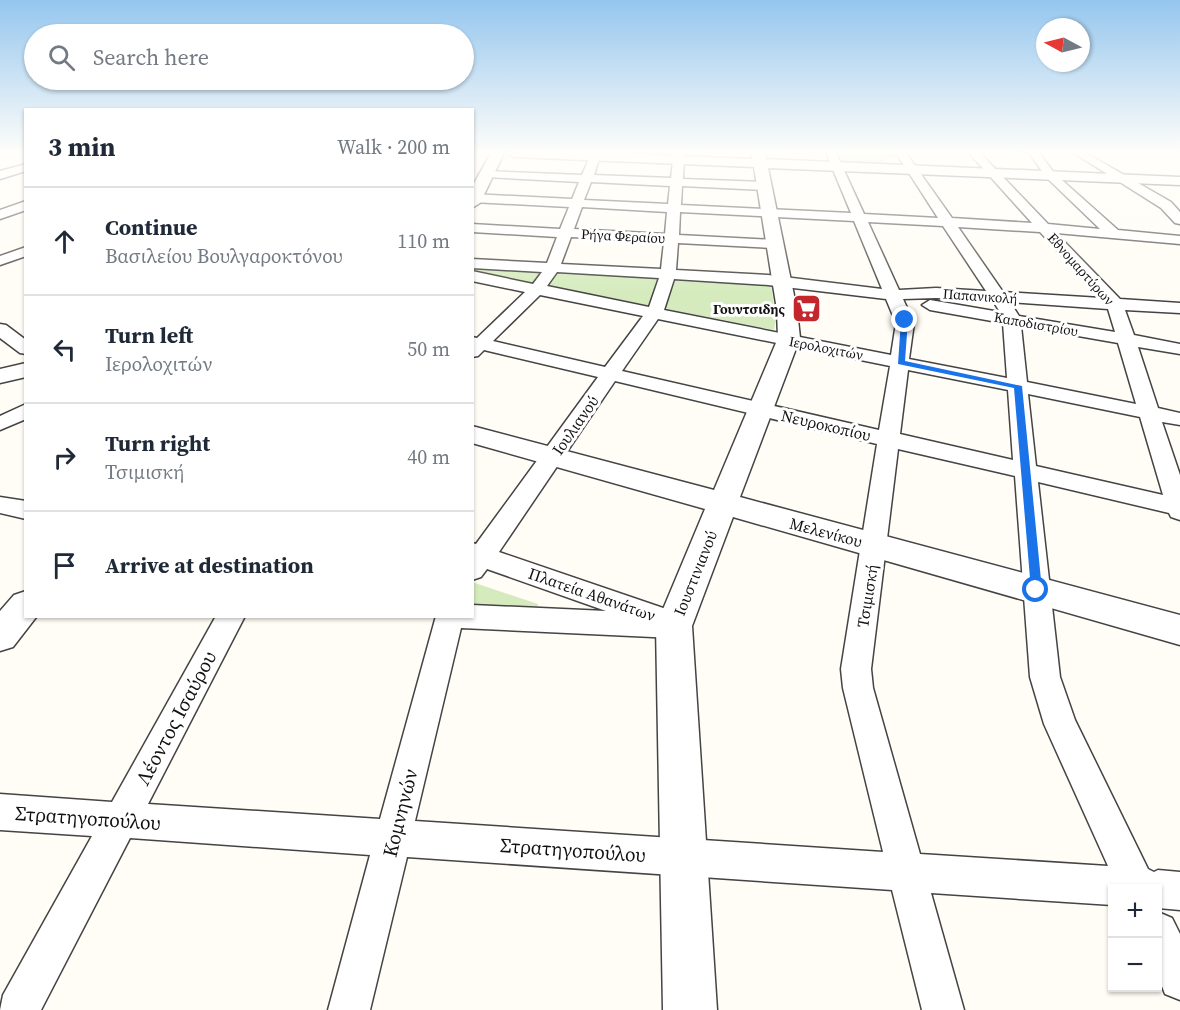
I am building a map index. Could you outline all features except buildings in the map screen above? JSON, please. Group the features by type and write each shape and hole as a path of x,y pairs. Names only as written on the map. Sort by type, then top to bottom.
{"street":[{"path":"7,200 24,203"},
{"path":"478,200 674,208 719,200"},
{"path":"475,346 537,289 552,268 578,200"},
{"name":"Ιουλιανού","path":"476,560 553,457 654,313 661,299 668,274 675,200"},
{"name":"Ρήγα Φεραίου","path":"474,228 672,239 749,200"},
{"name":"Ιουστινιανού","path":"690,1010 674,626 788,340 788,320 766,200"},
{"path":"795,200 860,218 1043,228 1180,240"},
{"name":"Τσιμισκή","path":"852,200 905,323 856,669 858,688 943,1010"},
{"path":"933,200 1012,320 1042,657 1050,698 1135,884"},
{"name":"Εθνομαρτύρων","path":"1017,200 1114,304 1180,508"},
{"path":"1077,200 1113,233"},
{"path":"1156,200 1178,214"},
{"path":"0,215 24,204"},
{"path":"0,249 23,253"},
{"path":"0,261 23,253"},
{"path":"474,263 781,281"},
{"name":"Ιερολοχιτών","path":"474,276 1180,419"},
{"name":"Παπανικολή","path":"781,281 893,295 930,292 1180,308"},
{"name":"Καποδιστρίου","path":"893,295 941,308 1180,349"},
{"path":"0,329 24,347"},
{"name":"Νευροκοπίου","path":"475,346 611,374 1180,508"},
{"path":"0,376 24,370"},
{"path":"0,424 24,411"},
{"name":"Μελενίκου","path":"474,435 1180,630"},
{"path":"0,506 24,510"},
{"name":"Πλατεία Αθανάτων","path":"476,560 672,622 674,626"},
{"path":"0,636 24,607"},
{"name":"Πλατεία Αθανάτων","path":"474,617 674,626"},
{"name":"Λέοντος Ισαύρου","path":"18,1010 230,618"},
{"name":"Κομνηνών","path":"349,1010 449,618"},
{"name":"Στρατηγοπούλου","path":"0,812 1108,886"},
{"path":"1162,889 1180,891"},
{"path":"1161,938 1180,979"}],"green space":[{"path":"474,266 771,285 776,319 774,330 474,271"},
{"path":"474,583 538,604 538,612 474,608"}],"place":[{"name":"Γουντσιδης","path":"806,309"}],"route":[{"path":"905,320 901,363 1018,386 1036,590"}]}
